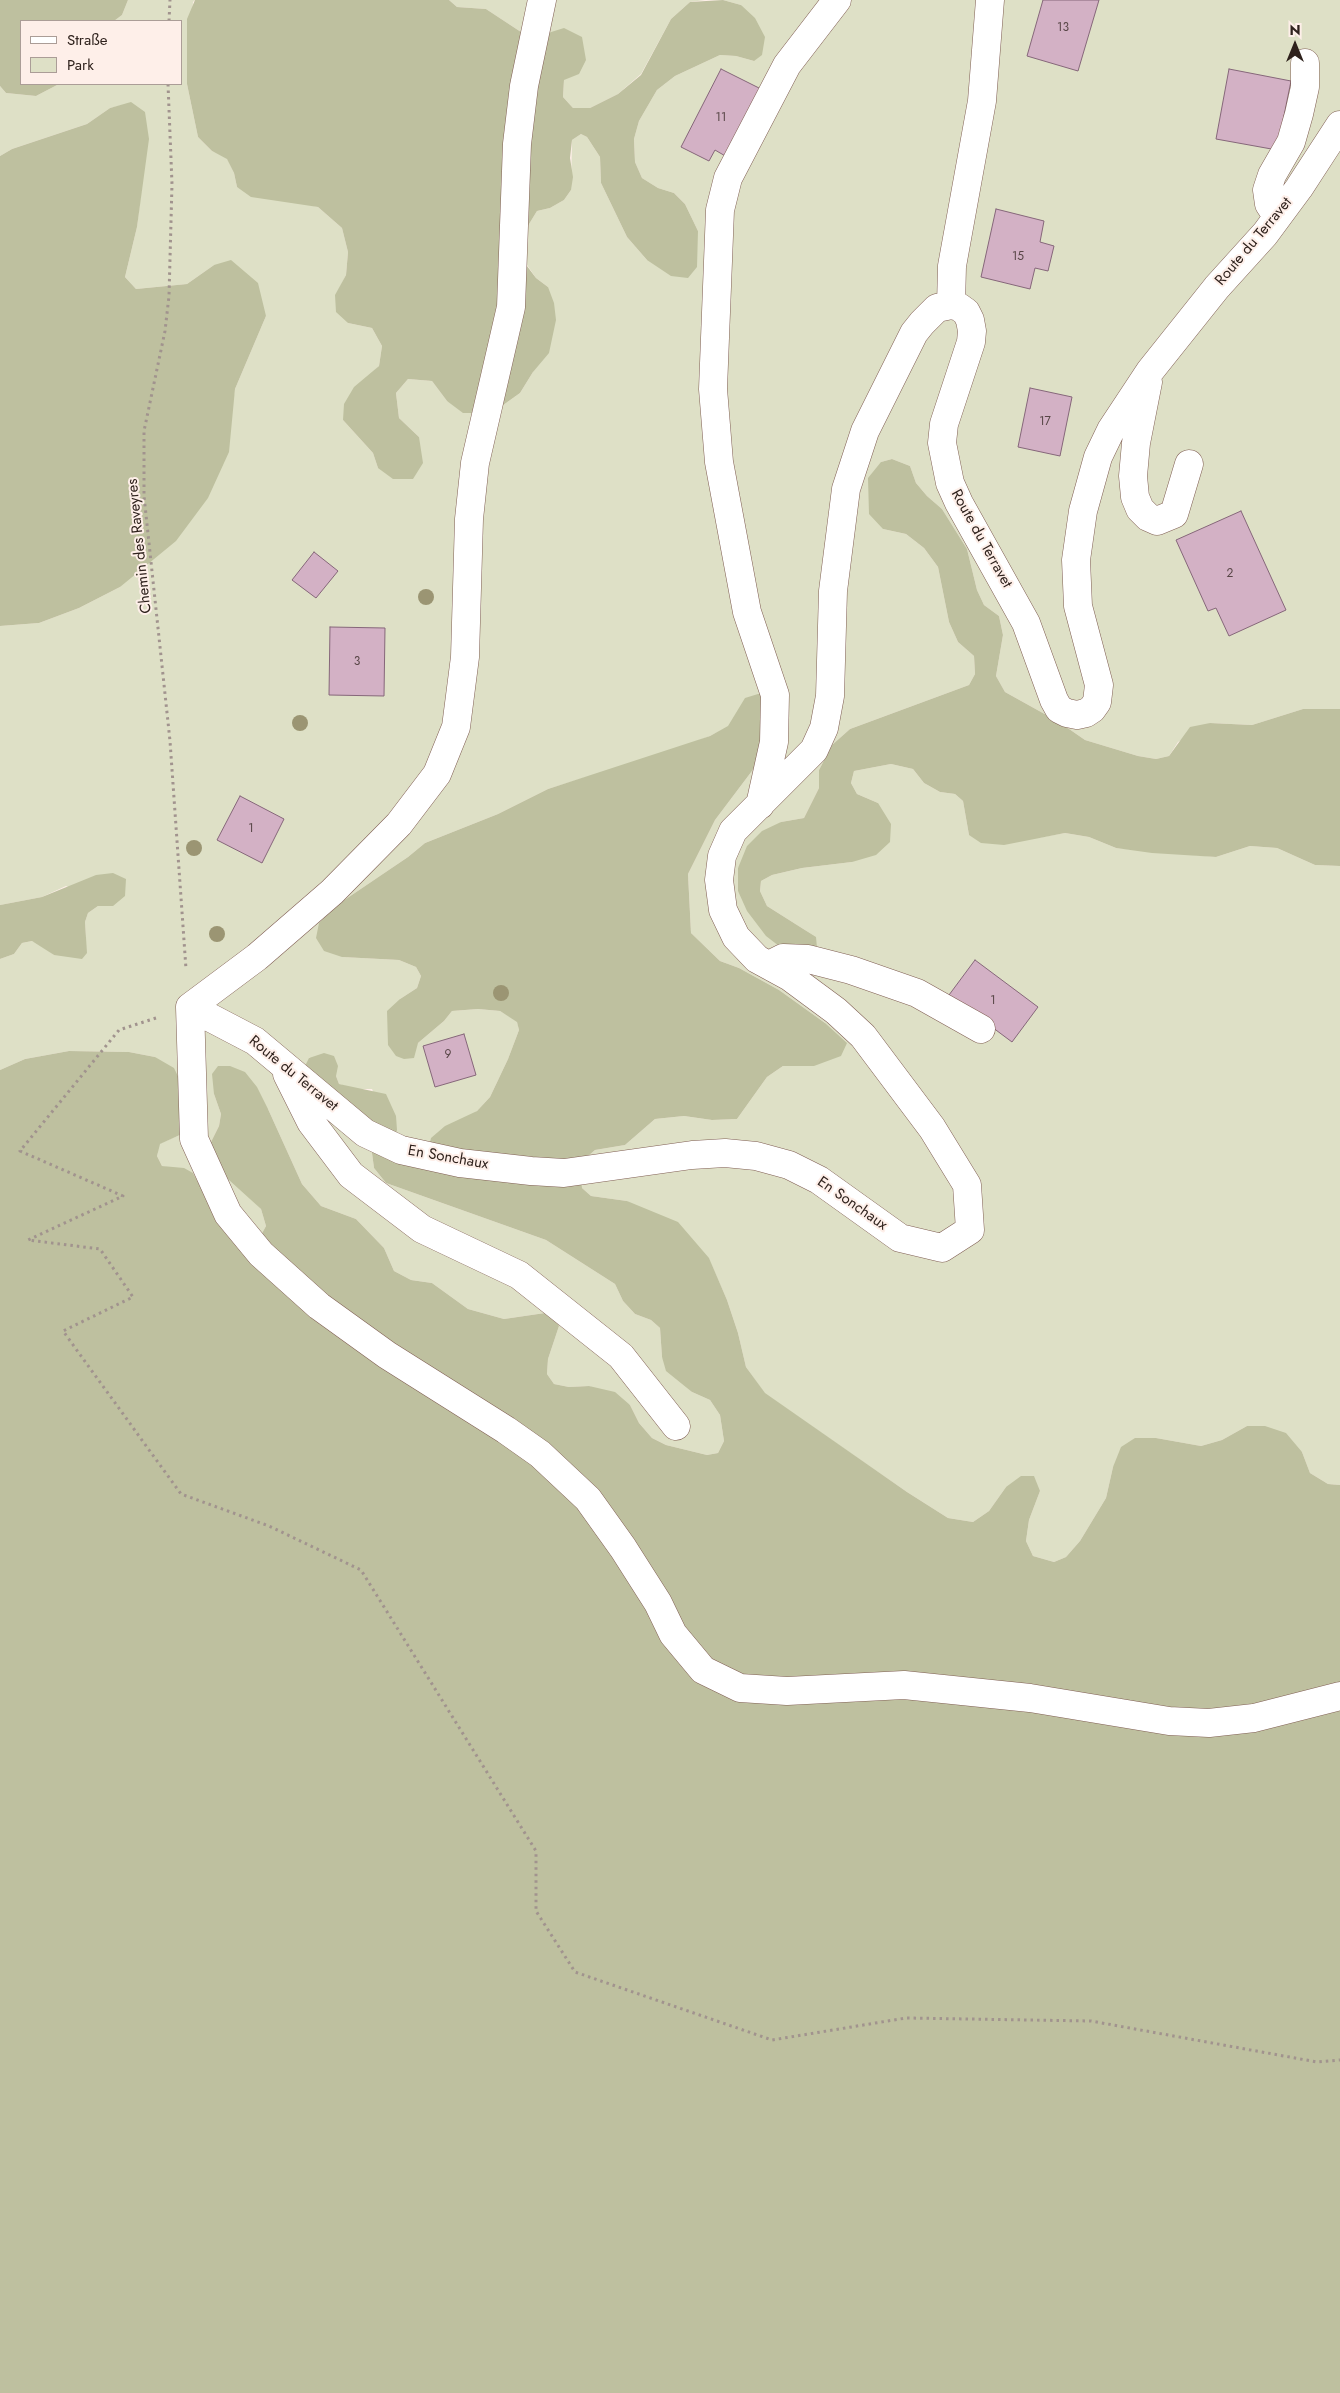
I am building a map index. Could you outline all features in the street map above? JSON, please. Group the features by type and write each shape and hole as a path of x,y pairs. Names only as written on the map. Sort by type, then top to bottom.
{"street":[{"path":"542,0 524,86 517,144 511,307 475,463 469,519 465,658 456,727 438,774 399,824 321,902 257,957 190,1007 194,1139 228,1214 261,1254 319,1306 387,1355 533,1449 588,1499 658,1602 673,1634 703,1670 740,1688 787,1691 904,1685 1030,1698 1170,1721 1209,1723 1254,1718 1340,1696"},
{"path":"760,805 774,742 775,695 747,612 719,462 713,389 720,210 728,178 787,64 837,0"},
{"path":"760,805 814,750 824,728 830,696 834,631 833,591 842,516 846,489 865,431 914,333 928,315 937,308 951,305 952,266 982,101 990,0"},
{"path":"1278,216 1269,204 1267,190 1276,168 1291,142 1300,114 1305,87 1305,63"},
{"name":"Route du Terravet","path":"951,305 959,306 966,312 972,331 971,342 944,424 942,443 950,483 959,503 1026,623 1059,709 1067,714 1086,713 1092,709 1099,695 1096,667 1082,624 1078,598 1076,560 1082,511 1098,457 1111,430 1150,371 1278,216 1340,125"},
{"path":"1150,371 1136,443 1133,476 1140,509 1148,518 1157,521 1174,514 1189,464"},
{"name":"En Sonchaux","path":"365,1133 401,1150 460,1163 564,1173 692,1155 724,1153 756,1156 790,1165 819,1180 900,1238 942,1248 970,1230 967,1185 932,1128 863,1036 836,1011 790,977 757,959 736,938 723,910 719,880 722,856 733,831 760,805"},
{"path":"769,966 783,958 808,959 851,970 917,993 981,1029"},
{"name":"Route du Terravet","path":"190,1007 256,1041 283,1066 365,1133"},
{"path":"283,1066 311,1122 351,1175 422,1229 519,1275 621,1356 676,1426"}],"path":[{"path":"169,20 170,0"},
{"name":"Chemin des Raveyres","path":"168,85 172,184 169,296 165,331 144,431 144,496 170,742 190,1007"},
{"path":"190,1007 119,1030 20,1152 123,1196 28,1240 100,1249 133,1297 63,1331 181,1494 269,1526 361,1570 536,1851 536,1911 575,1972 772,2040 906,2018 1091,2021 1317,2062 1340,2060"}],"green space":[{"path":"0,0 128,0 122,15 115,20 20,20 20,85 57,85 36,96 6,93 0,86"},
{"path":"128,0 195,0 193,2 187,84 198,137 212,151 227,158 234,173 237,187 318,207 342,228 348,252 346,275 336,295 348,323 372,328 382,346 379,366 369,376 343,420 373,453 378,468 419,437 399,418 396,393 408,379 432,381 447,401 492,413 520,393 533,372 548,287 536,278 527,265 524,251 526,229 537,211 550,208 564,200 571,190 572,140 581,134 587,137 600,157 601,183 627,237 647,260 698,231 685,204 674,193 658,188 642,178 635,162 634,139 639,121 657,90 675,76 720,55 736,56 754,61 741,5 723,0 1340,0 1340,709 1303,709 1252,725 1210,723 1178,742 1169,756 1156,759 1138,756 1085,740 1059,722 1005,692 996,676 1003,635 999,616 984,605 977,590 967,549 942,509 916,483 910,466 892,459 881,462 883,529 906,534 924,548 938,567 949,622 958,642 974,656 975,674 969,685 850,729 832,745 819,770 819,788 804,818 781,822 738,868 738,891 816,937 767,906 760,891 761,881 772,875 802,868 852,862 878,803 857,794 851,783 854,771 891,764 913,769 924,783 940,792 955,794 963,801 969,835 1037,838 1065,833 1089,837 1116,848 1216,857 1250,846 1277,848 1315,865 1340,866 1340,1485 1328,1484 1310,1473 1302,1452 1247,1426 1222,1440 1201,1446 1156,1438 1113,1467 1106,1498 1080,1541 1066,1557 1054,1562 1033,1556 1026,1541 1029,1520 1040,1491 1006,1487 989,1511 973,1522 948,1518 907,1492 765,1394 746,1367 738,1333 727,1300 709,1259 627,1201 591,1196 582,1188 580,1163 595,1150 625,1145 655,1119 684,1116 712,1120 737,1119 767,1077 783,1066 814,1066 825,1023 779,990 739,968 720,961 691,933 688,874 715,820 764,755 728,727 676,749 548,789 498,814 425,843 408,857 337,905 342,957 399,960 416,967 421,976 417,988 400,999 418,1043 444,1021 452,1011 478,1009 500,1011 517,1021 519,1030 508,1059 490,1097 477,1111 429,1147 402,1161 372,1089 354,1089 339,1084 336,1076 309,1057 377,1135 372,1153 374,1168 386,1183 546,1240 615,1284 623,1301 635,1314 651,1320 660,1328 662,1357 692,1392 710,1400 720,1415 724,1441 718,1453 707,1455 666,1445 652,1438 639,1423 630,1405 589,1386 569,1387 554,1384 547,1374 548,1359 559,1326 545,1313 504,1319 468,1309 432,1283 411,1280 394,1271 384,1248 356,1219 321,1206 302,1184 268,1109 214,1094 221,1114 219,1126 210,1144 261,1209 266,1226 260,1237 239,1242 227,1235 193,1173 162,1166 157,1156 159,1144 182,1134 155,1057 129,1052 69,1051 25,1059 0,1070 0,959 14,954 22,943 32,941 38,943 54,955 86,942 85,922 88,913 98,906 113,906 66,886 42,897 0,905 0,626 39,623 79,608 120,587 231,413 235,389 266,316 214,265 187,284 136,289 125,277 137,227 142,184 131,103 110,108 87,124 12,149 0,156 0,86 6,93 36,96 57,85 182,85 182,20 115,20 122,15"},
{"path":"195,0 449,0 457,7 486,9 524,34 548,33 564,28 582,37 586,60 579,74 564,80 563,97 573,108 590,108 618,94 641,75 671,19 690,2 723,0 741,5 755,18 765,37 762,55 754,61 736,56 720,55 675,76 657,90 639,121 634,139 635,162 642,178 658,188 674,193 685,204 698,231 697,267 688,278 671,276 647,260 627,237 601,183 600,157 587,137 581,134 572,140 570,158 573,177 571,190 564,200 550,208 537,211 526,229 524,250 527,266 536,278 548,287 554,303 556,320 549,353 533,372 520,393 492,413 463,413 447,401 432,381 408,379 396,393 399,418 419,437 423,463 413,479 393,479 378,468 373,453 343,420 344,404 354,387 379,366 382,346 372,328 348,323 336,312 335,295 346,275 348,252 342,228 318,207 251,197 237,187 234,173 227,159 212,151 198,137 187,84 187,19"},
{"path":"449,0 705,0 690,2 671,19 641,74 618,94 590,108 573,108 563,97 564,80 549,33 524,34 486,9 457,7"},
{"path":"131,102 145,112 149,139 137,227 125,277 136,289 187,284 214,265 231,260 258,283 266,316 235,389 229,452 208,498 176,541 120,587 79,608 39,623 0,626 0,156 12,149 87,124 110,108"},
{"path":"892,459 910,466 916,483 942,509 967,549 977,590 984,605 999,616 1003,635 996,676 1005,692 1059,722 1085,740 1138,756 1156,759 1169,756 1190,727 1210,723 1252,725 1303,709 1340,709 1340,866 1315,865 1277,848 1250,846 1216,857 1152,853 1116,848 1089,837 1065,833 1004,845 981,843 969,835 963,801 955,794 940,792 924,783 913,769 891,764 854,771 851,783 857,794 878,803 891,824 890,842 876,855 852,862 802,868 772,875 761,881 760,891 767,906 816,937 817,948 779,946 766,936 747,911 738,891 738,868 747,846 762,831 781,822 804,818 819,788 819,770 832,745 850,729 969,685 975,674 974,656 958,642 949,622 938,567 924,548 906,534 883,529 869,514 868,478 881,462"},
{"path":"758,694 768,695 764,755 715,820 688,874 691,933 720,961 739,968 779,990 825,1023 847,1043 841,1056 814,1066 783,1066 767,1077 737,1119 712,1120 684,1116 655,1119 625,1145 595,1150 580,1163 582,1188 591,1196 627,1201 678,1222 709,1258 727,1300 738,1333 746,1367 765,1393 907,1492 948,1518 973,1522 989,1511 1006,1487 1021,1476 1034,1476 1040,1491 1029,1520 1026,1541 1033,1556 1054,1562 1066,1557 1080,1541 1106,1498 1113,1467 1121,1447 1135,1438 1156,1438 1201,1446 1222,1440 1247,1426 1265,1426 1286,1433 1302,1452 1310,1473 1328,1484 1340,1485 1340,2393 0,2393 0,1070 25,1059 69,1051 129,1052 155,1057 174,1068 185,1091 182,1134 160,1144 157,1156 162,1166 184,1168 193,1173 227,1235 239,1242 260,1237 266,1226 261,1209 218,1170 210,1144 219,1126 221,1114 214,1094 212,1074 218,1066 230,1066 245,1072 257,1087 302,1184 321,1206 356,1219 384,1248 394,1271 411,1280 432,1283 468,1309 504,1319 545,1313 553,1315 559,1326 548,1359 547,1374 554,1384 569,1387 589,1386 615,1392 630,1405 639,1423 652,1438 666,1445 707,1455 718,1453 724,1441 720,1415 710,1400 692,1392 666,1371 662,1357 660,1328 651,1320 635,1314 623,1301 615,1284 546,1240 386,1183 374,1168 372,1153 374,1145 305,1066 309,1058 324,1053 334,1056 338,1066 336,1076 339,1084 386,1094 396,1116 397,1130 394,1140 429,1147 431,1138 445,1126 477,1111 490,1097 508,1059 519,1030 517,1022 500,1011 478,1009 452,1011 444,1021 418,1043 414,1058 404,1059 396,1056 388,1045 387,1011 400,999 417,988 421,976 416,967 399,960 342,957 324,951 316,938 319,923 337,905 408,857 425,843 498,814 548,789 710,736 728,726 745,698"},
{"path":"113,873 126,879 125,896 113,906 98,906 88,913 85,922 87,953 82,959 54,955 32,941 22,943 14,954 0,959 0,905 42,897 96,875"}],"building":[{"path":"1043,0 1099,0 1078,71 1027,56"},
{"path":"721,69 761,89 727,157 715,150 709,161 681,147"},
{"path":"1229,69 1291,81 1277,150 1216,139"},
{"path":"996,209 1044,221 1040,242 1054,246 1048,271 1035,268 1030,289 981,277"},
{"path":"1030,388 1072,397 1060,456 1018,447"},
{"path":"1241,511 1286,610 1229,636 1216,608 1208,611 1176,540"},
{"path":"314,552 338,571 316,598 292,580"},
{"path":"330,627 385,628 384,696 329,695"},
{"path":"240,796 284,819 262,863 217,840"},
{"path":"975,960 1038,1007 1012,1042 949,995"},
{"path":"464,1034 476,1075 435,1087 423,1046"}]}
